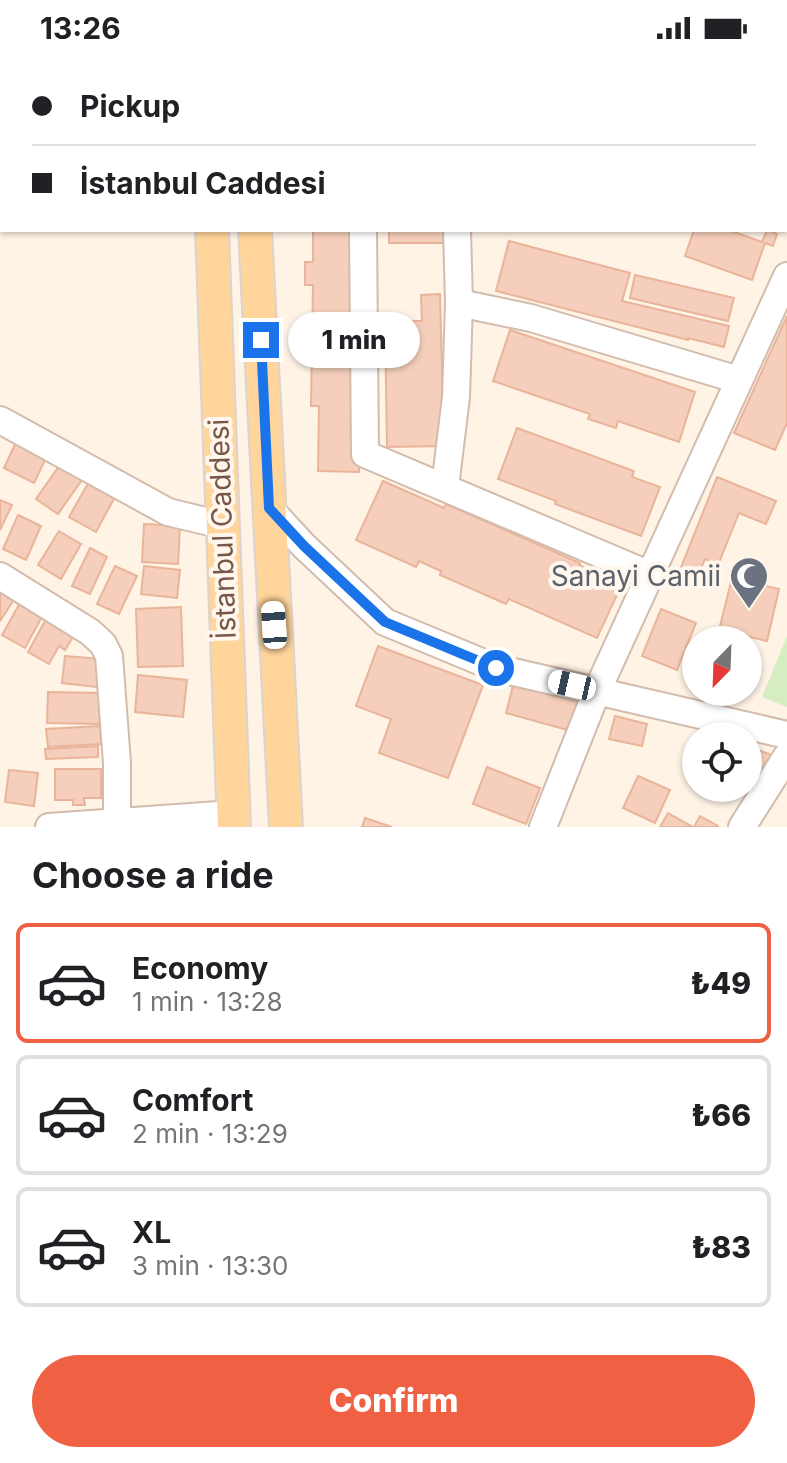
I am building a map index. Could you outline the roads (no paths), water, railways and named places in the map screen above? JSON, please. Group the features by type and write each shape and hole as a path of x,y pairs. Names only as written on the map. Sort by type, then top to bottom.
{"main road":[{"name":"İstanbul Caddesi","path":"212,232 234,820"},
{"name":"İstanbul Caddesi","path":"255,232 286,827"}],"street":[{"path":"363,232 365,454 650,575"},
{"path":"445,487 456,397 457,232"},
{"path":"543,827 597,691 787,276"},
{"path":"459,303 531,318 739,380"},
{"path":"2,427 168,512 222,525"},
{"path":"269,508 304,546 385,622 496,668 787,735"},
{"path":"0,576 90,632 103,644 109,656 117,763 116,824"},
{"path":"742,827 787,756"},
{"path":"49,827 234,820"}],"place":[{"name":"Sanayi Camii","path":"749,610"}]}
